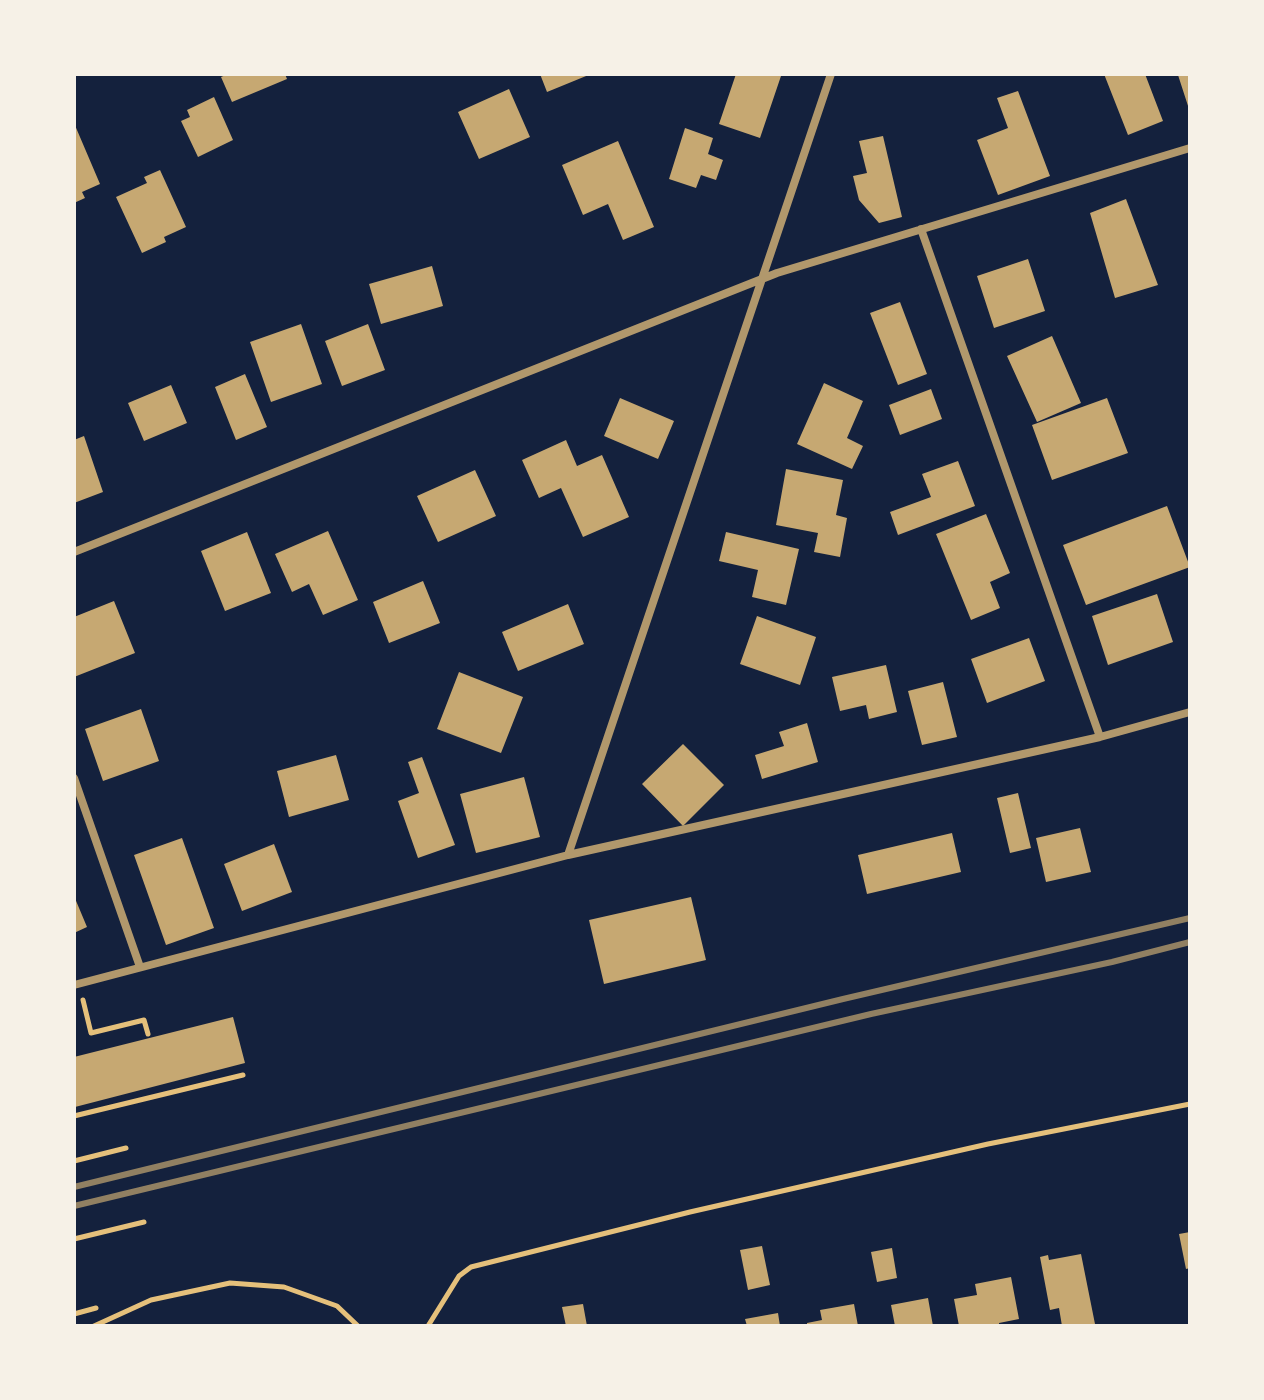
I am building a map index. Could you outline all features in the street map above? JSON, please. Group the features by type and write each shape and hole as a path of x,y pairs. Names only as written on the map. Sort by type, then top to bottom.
{"street":[{"path":"568,855 831,74"},
{"path":"74,552 761,279 1190,148"},
{"path":"921,229 1100,737"},
{"path":"76,984 568,855 1100,737 1190,712"},
{"path":"74,778 140,967"}],"path":[{"path":"76,984 91,1033 144,1020 148,1034"},
{"path":"74,1116 243,1075"},
{"path":"428,1326 459,1276 471,1267 749,1198 988,1144 1190,1104"},
{"path":"74,1161 126,1148"},
{"path":"74,1239 144,1222"},
{"path":"94,1326 151,1300 230,1283 284,1287 337,1306 358,1326"},
{"path":"74,1314 96,1308"}],"building":[{"path":"228,74 285,74 287,79 232,102 221,77"},
{"path":"540,74 591,74 547,92"},
{"path":"736,74 781,76 760,138 719,124"},
{"path":"1104,74 1145,74 1163,121 1128,135"},
{"path":"1190,74 1190,109 1189,109 1178,75"},
{"path":"509,89 530,137 479,159 458,112"},
{"path":"1018,91 1050,176 998,195 977,140 1008,128 997,98"},
{"path":"214,97 233,140 198,157 181,121 190,117 187,110"},
{"path":"74,123 100,184 82,192 85,198 74,203"},
{"path":"685,128 713,138 708,154 723,160 716,180 701,175 696,188 669,179"},
{"path":"883,136 902,217 879,223 859,200 853,176 867,173 859,141"},
{"path":"618,141 654,227 623,240 608,204 583,215 562,165"},
{"path":"160,170 186,227 164,237 166,242 142,253 116,197 147,183 144,177"},
{"path":"1126,199 1158,285 1115,298 1090,213"},
{"path":"1028,259 1045,311 994,328 977,276"},
{"path":"432,266 443,306 381,324 369,284"},
{"path":"900,302 927,374 898,385 870,313"},
{"path":"301,324 322,384 271,402 250,342"},
{"path":"368,324 385,370 342,386 325,341"},
{"path":"1052,336 1081,403 1037,422 1007,356"},
{"path":"245,374 267,427 236,440 215,387"},
{"path":"824,383 863,401 847,438 863,446 852,469 797,444"},
{"path":"171,385 187,423 144,441 128,403"},
{"path":"931,389 942,419 900,435 889,405"},
{"path":"620,398 674,421 658,459 604,436"},
{"path":"1107,398 1128,453 1052,480 1032,425"},
{"path":"84,436 103,492 74,503 74,440"},
{"path":"566,440 577,466 602,455 629,517 583,537 561,488 539,498 522,460"},
{"path":"958,461 975,506 898,535 890,512 931,497 922,474"},
{"path":"786,469 843,480 836,515 847,518 840,557 814,552 818,533 776,525"},
{"path":"475,470 496,516 438,542 417,496"},
{"path":"1167,506 1190,567 1086,605 1063,545"},
{"path":"986,514 1010,573 990,582 1000,608 971,620 936,534"},
{"path":"328,531 358,600 323,615 309,584 292,592 275,554"},
{"path":"247,532 271,593 225,611 201,551"},
{"path":"726,532 799,549 786,605 752,597 758,570 719,561"},
{"path":"423,581 440,623 389,643 373,602"},
{"path":"1157,594 1173,642 1108,665 1092,616"},
{"path":"114,601 135,653 74,677 74,617"},
{"path":"568,604 584,644 518,671 502,632"},
{"path":"757,616 816,637 800,685 740,664"},
{"path":"1029,638 1045,681 987,703 971,659"},
{"path":"886,665 897,712 869,719 866,705 840,711 832,677"},
{"path":"459,672 523,697 501,753 437,729"},
{"path":"943,682 957,737 922,745 908,691"},
{"path":"141,709 159,761 103,781 85,729"},
{"path":"807,723 818,762 762,779 755,755 784,746 779,732"},
{"path":"683,744 724,785 683,826 642,784"},
{"path":"336,755 349,800 289,817 277,771"},
{"path":"422,757 455,845 418,858 398,801 419,793 408,762"},
{"path":"524,777 540,837 476,853 460,794"},
{"path":"1018,793 1031,848 1010,853 997,798"},
{"path":"1080,828 1091,872 1046,882 1036,838"},
{"path":"952,833 961,872 867,894 858,855"},
{"path":"182,838 214,928 166,945 134,855"},
{"path":"274,844 292,892 242,911 224,864"},
{"path":"74,896 87,927 74,933"},
{"path":"691,897 706,960 604,984 589,920"},
{"path":"233,1017 245,1063 75,1107 74,1057"},
{"path":"1190,1232 1190,1268 1186,1269 1179,1234"},
{"path":"762,1246 770,1285 748,1290 740,1250"},
{"path":"892,1248 897,1278 877,1282 871,1252"},
{"path":"1081,1254 1095,1324 1062,1326 1059,1308 1050,1310 1040,1257 1048,1255 1049,1260"},
{"path":"1011,1277 1019,1319 999,1323 999,1326 959,1326 954,1299 977,1295 975,1284"},
{"path":"928,1298 933,1326 895,1326 891,1305"},
{"path":"583,1304 587,1326 566,1326 562,1307"},
{"path":"854,1304 858,1326 807,1326 807,1323 822,1320 820,1310"},
{"path":"778,1313 780,1326 747,1326 745,1319"}],"railway":[{"path":"74,1187 843,999 1190,918"},
{"path":"74,1206 871,1014 1190,942"}]}
